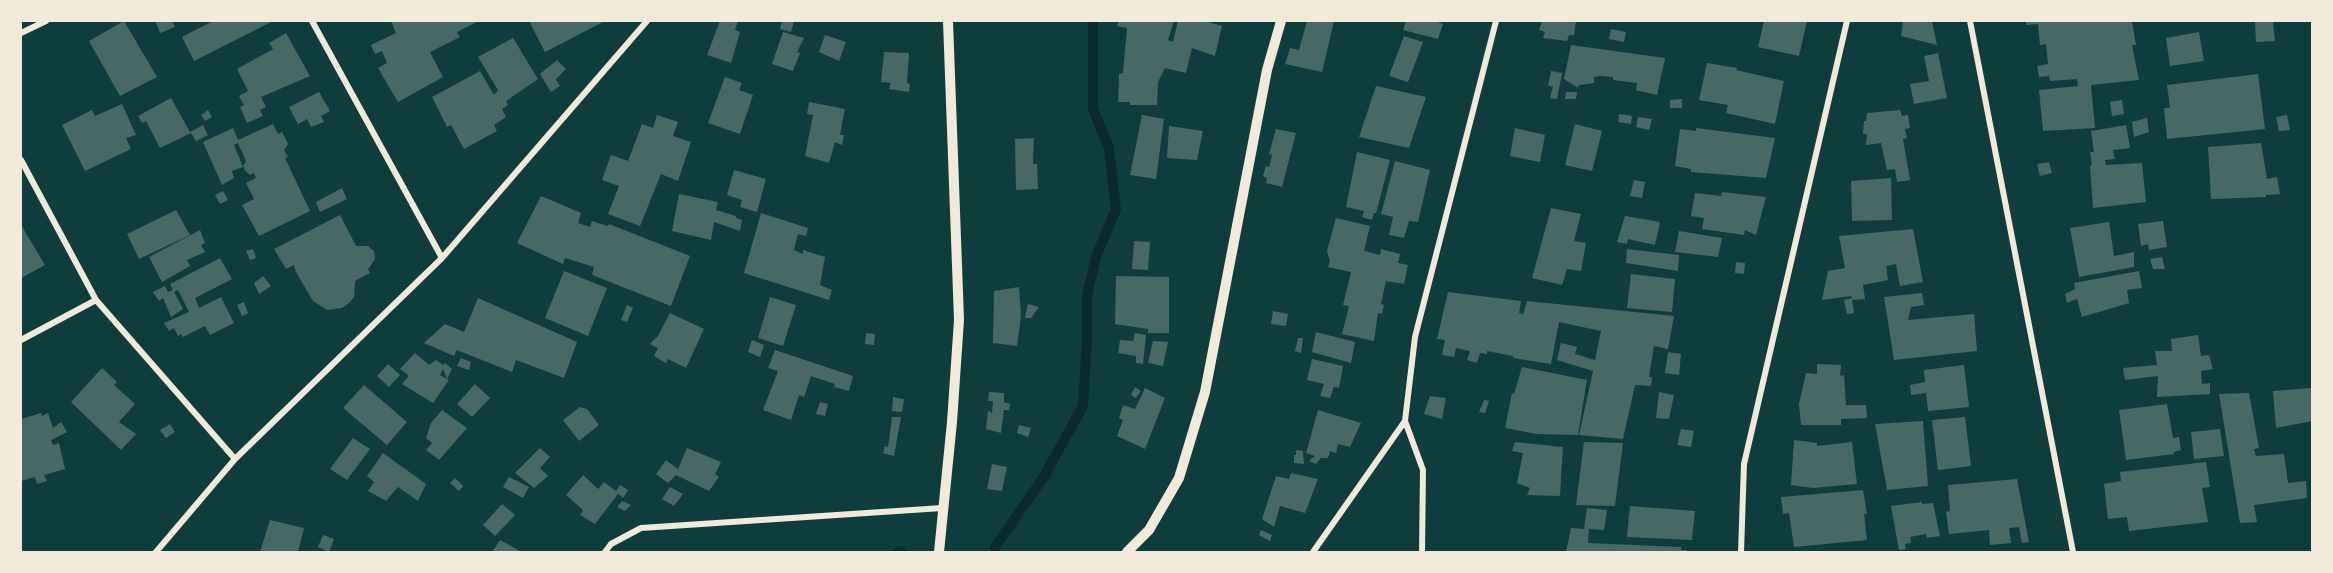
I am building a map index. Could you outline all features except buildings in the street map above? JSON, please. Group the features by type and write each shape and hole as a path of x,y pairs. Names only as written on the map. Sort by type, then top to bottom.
{"street":[{"path":"21,33 46,21"},
{"path":"312,21 442,258"},
{"path":"156,552 235,459 442,258 647,21"},
{"path":"939,552 959,320 948,21"},
{"path":"1127,552 1149,530 1179,478 1205,392 1263,93 1281,21"},
{"path":"1422,552 1423,470 1405,421 1415,337 1496,21"},
{"path":"1741,552 1744,464 1847,21"},
{"path":"1970,21 2073,552"},
{"path":"21,160 96,300 235,459"},
{"path":"21,340 96,300"},
{"path":"1313,552 1405,421"},
{"path":"605,552 611,544 641,528 942,508"}],"waterway":[{"path":"995,547 1043,478 1083,406 1087,296 1096,257 1116,209 1109,148 1093,109 1093,21"}]}
